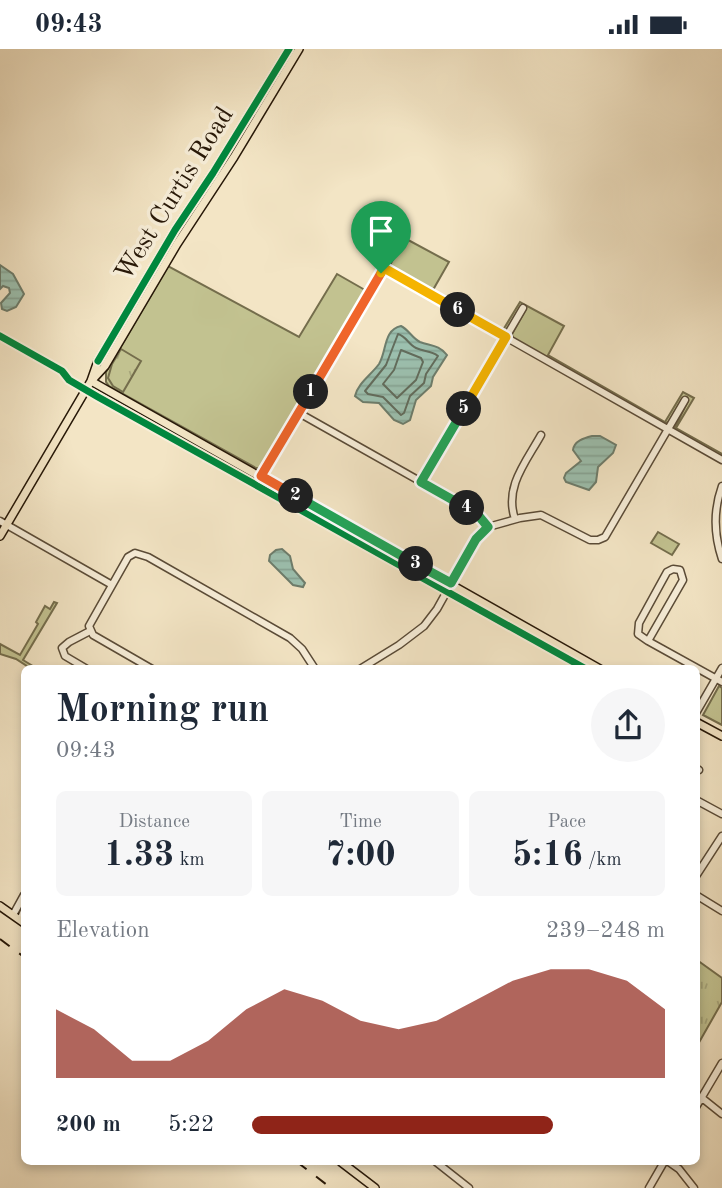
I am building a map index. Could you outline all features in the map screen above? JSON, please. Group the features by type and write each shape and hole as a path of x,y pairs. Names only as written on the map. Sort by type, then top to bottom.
{"main road":[{"name":"West Curtis Road","path":"91,381 98,361 175,230 214,173 289,49"},
{"name":"West Curtis Road","path":"0,536 3,523 91,381 105,366 177,244 234,157 299,49"},
{"path":"91,381 593,665"},
{"path":"700,724 722,736"},
{"path":"0,906 19,919"},
{"path":"345,1165 376,1188"}],"street":[{"path":"261,476 401,239"},
{"path":"384,268 722,460"},
{"path":"421,482 523,308"},
{"path":"366,665 419,631 433,615 476,539 488,527 541,515 590,540 601,539 606,535 685,400"},
{"path":"299,413 478,515 488,527"},
{"path":"515,519 510,500 514,483 541,435"},
{"path":"722,486 715,522 722,559"},
{"path":"3,523 112,585"},
{"path":"146,665 93,635 89,626 128,557 138,553 290,638 302,649 312,665"},
{"path":"648,641 681,584 683,576 678,569 667,572 639,623 638,634 648,641 691,665"},
{"path":"80,665 65,656 62,648 90,631"},
{"path":"700,707 719,681 722,668"},
{"path":"700,670 719,681"},
{"path":"700,802 722,814"},
{"path":"700,870 722,836"},
{"path":"700,897 722,911"},
{"path":"700,1101 722,1063"},
{"path":"702,1098 722,1114"},
{"path":"440,1165 469,1188"},
{"path":"649,1188 665,1165"},
{"path":"672,1165 679,1169 694,1188"}],"green space":[{"path":"397,234 449,262 433,290 503,330 520,302 564,326 548,355 665,422 683,392 694,398 676,428 722,454 722,457 674,429 688,401 683,399 669,422 663,424 513,338 512,334 526,309 504,332 391,269 390,264 403,241 263,469 256,468 106,382 106,372 168,266 299,337 337,274 365,290"},
{"path":"121,349 141,361 123,392 113,386 108,378"},
{"path":"658,532 679,544 672,555 651,543"},
{"path":"54,602 57,603 23,660 31,665 0,654 0,644 20,655 45,606 50,609"},
{"path":"719,686 722,688 722,725 703,715"},
{"path":"700,962 722,978 722,1002 700,1041"}],"water":[{"path":"0,265 13,274 24,294 16,307 7,311 2,309 1,303 10,293 9,288 3,286 0,289"},
{"path":"401,326 420,342 438,348 447,355 433,377 431,386 416,400 410,420 403,424 394,420 379,403 363,402 355,396 382,359 388,336"},
{"path":"592,436 600,436 616,445 613,453 598,467 596,482 589,490 566,482 564,478 566,473 581,461 573,450 575,444"},
{"path":"282,549 290,556 293,569 305,583 303,587 293,585 269,561 270,555"}],"railway":[{"path":"0,939 21,955"},
{"path":"301,1165 331,1188"}],"cycle path":[{"path":"98,361 175,230 289,49"},
{"path":"0,336 62,371 69,380 98,397 579,665"}],"route":[{"path":"384,268 506,337 421,482 478,515 488,527 476,539 451,583 261,476 381,273 384,268"}]}
